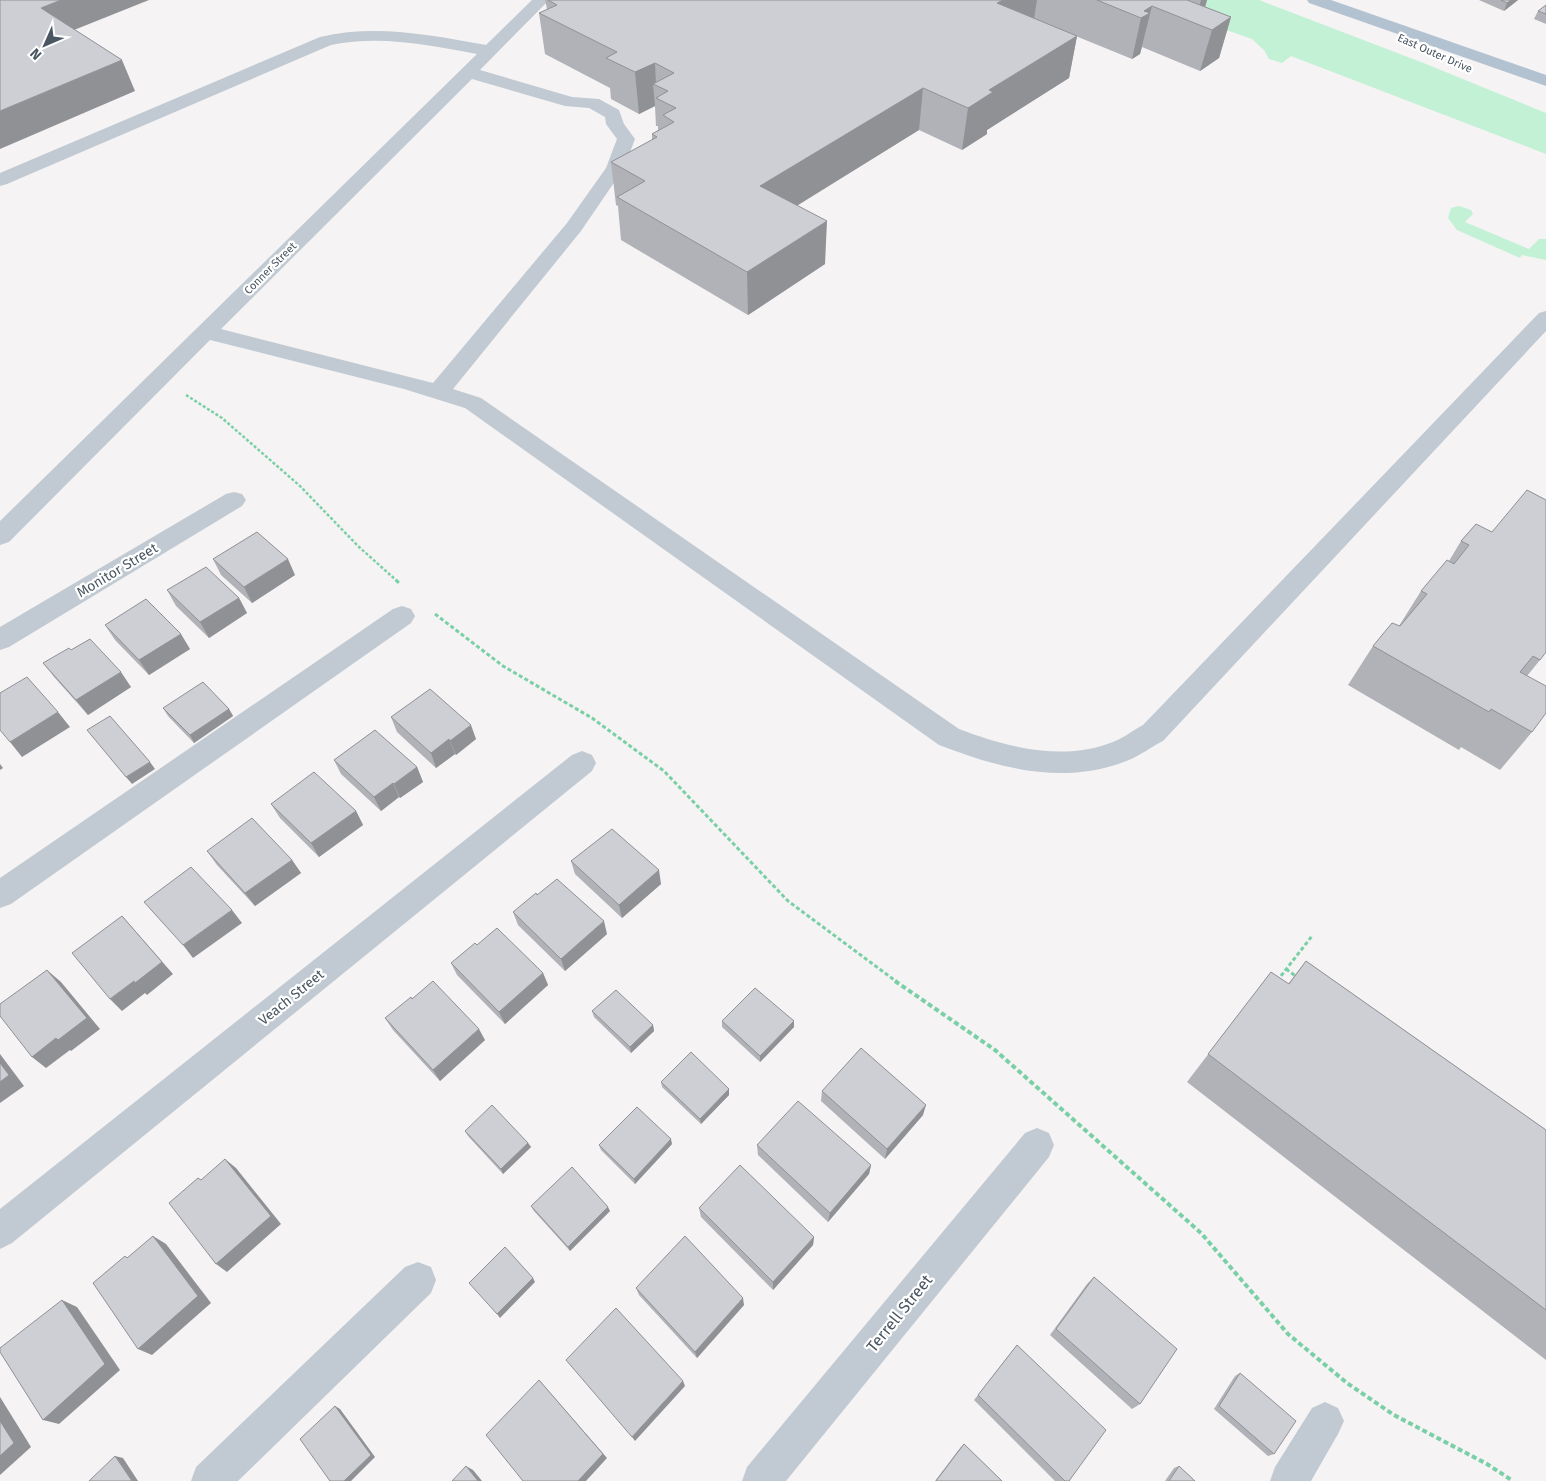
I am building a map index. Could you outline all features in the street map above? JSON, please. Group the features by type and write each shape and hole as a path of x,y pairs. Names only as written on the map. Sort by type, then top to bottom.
{"main road":[{"name":"East Outer Drive","path":"1320,2 1546,81"},
{"name":"East Outer Drive","path":"1320,2 1442,58 1529,92"}],"street":[{"name":"Conner Street","path":"0,536 541,0"},
{"path":"0,180 326,41 340,37 385,35 490,51"},
{"path":"439,391 574,227 615,168 626,139 615,124 613,114 592,103 571,102 468,72"},
{"path":"571,102 573,113 590,122 615,124"},
{"path":"206,332 439,391 472,403 949,737 980,750 1026,760 1073,763 1116,753 1153,733 1546,318"},
{"name":"Monitor Street","path":"0,640 234,500"},
{"path":"0,896 402,616"},
{"name":"Veach Street","path":"0,1231 582,763"},
{"name":"Terrell Street","path":"761,1481 1037,1145"},
{"path":"210,1481 418,1280"},
{"path":"1289,1481 1325,1422"}],"path":[{"path":"185,395 222,418 286,474 358,546 402,586"},
{"path":"432,611 502,666 592,718 664,771 788,901 883,973 995,1050 1201,1233 1288,1334 1346,1383 1394,1415 1487,1464 1513,1481"},
{"path":"1276,982 1312,936"},
{"path":"1286,969 1302,980"}],"green space":[{"path":"1155,0 1259,0 1426,64 1546,113 1546,154 1291,56 1282,63 1269,59 1264,50 1252,39 1229,31 1198,31"},
{"path":"1459,206 1471,210 1473,214 1465,222 1529,249 1539,239 1546,239 1546,260 1522,255 1520,258 1457,230 1448,218 1451,208"}],"building":[{"path":"0,0 61,0 41,8 122,60 0,111"},
{"path":"548,0 1003,0 997,3 1077,36 989,90 993,92 968,108 923,88 760,186 827,221 747,272 617,197 645,181 611,162 657,137 652,134 674,122 663,115 676,108 656,98 668,91 653,84 674,73 655,63 635,72 606,58 617,52 539,13 557,5"},
{"path":"1097,0 1187,0 1231,17 1212,30 1152,6 1144,11 1150,13 1141,18"},
{"path":"1546,5 1546,14 1538,11"},
{"path":"1527,490 1546,500 1546,652 1540,660 1533,656 1520,672 1546,686 1546,713 1532,732 1491,709 1489,712 1373,646 1392,623 1400,626 1427,594 1421,591 1447,560 1454,564 1469,545 1461,541 1476,524 1492,532"},
{"path":"257,532 288,559 244,587 213,559"},
{"path":"206,567 239,598 200,622 167,590"},
{"path":"146,599 181,634 139,660 105,625"},
{"path":"90,639 121,672 76,700 43,663 69,648 71,650"},
{"path":"27,677 58,712 10,742 0,730 0,693"},
{"path":"203,682 229,709 190,735 163,708"},
{"path":"430,689 471,725 431,753 391,717"},
{"path":"110,716 150,762 126,777 87,730"},
{"path":"375,730 417,767 374,797 334,760"},
{"path":"314,772 356,811 311,843 271,804"},
{"path":"252,818 292,860 245,893 207,851"},
{"path":"612,829 659,870 619,905 571,861"},
{"path":"191,867 232,910 183,945 144,902"},
{"path":"557,879 604,921 561,959 513,912"},
{"path":"122,916 162,962 110,999 72,953"},
{"path":"497,928 543,973 499,1012 451,963"},
{"path":"1306,961 1546,1130 1546,1310 1208,1054 1271,972 1289,984"},
{"path":"47,970 87,1018 58,1040 56,1038 32,1057 0,1016 0,1004"},
{"path":"433,981 479,1029 433,1070 385,1018"},
{"path":"755,988 794,1021 760,1056 722,1021"},
{"path":"616,990 653,1025 630,1047 592,1011"},
{"path":"861,1048 926,1105 887,1149 822,1091"},
{"path":"691,1052 729,1089 700,1119 661,1082"},
{"path":"0,1063 9,1075 0,1082"},
{"path":"798,1101 871,1165 830,1213 757,1145"},
{"path":"492,1105 528,1143 501,1169 465,1131"},
{"path":"637,1107 671,1139 634,1179 599,1145"},
{"path":"225,1159 271,1216 216,1264 169,1203 198,1178 201,1180"},
{"path":"740,1165 814,1237 773,1282 699,1208"},
{"path":"572,1167 608,1207 568,1247 531,1206"},
{"path":"153,1236 198,1296 138,1349 93,1283 125,1256 127,1258"},
{"path":"685,1236 743,1298 695,1352 636,1288"},
{"path":"505,1247 533,1278 497,1314 469,1283"},
{"path":"1094,1277 1177,1349 1140,1404 1056,1329"},
{"path":"62,1300 105,1364 43,1420 0,1352 0,1348"},
{"path":"616,1308 683,1381 632,1437 566,1360"},
{"path":"1017,1345 1106,1430 1069,1481 1065,1481 978,1395"},
{"path":"1240,1373 1296,1421 1274,1454 1219,1406"},
{"path":"539,1380 603,1454 578,1481 523,1481 486,1435"},
{"path":"335,1406 371,1455 344,1481 330,1481 300,1439"},
{"path":"0,1421 14,1443 0,1456"},
{"path":"964,1444 1002,1481 936,1481"},
{"path":"115,1456 132,1481 89,1481"},
{"path":"466,1466 478,1481 452,1481"},
{"path":"1179,1466 1195,1481 1169,1481"}]}
